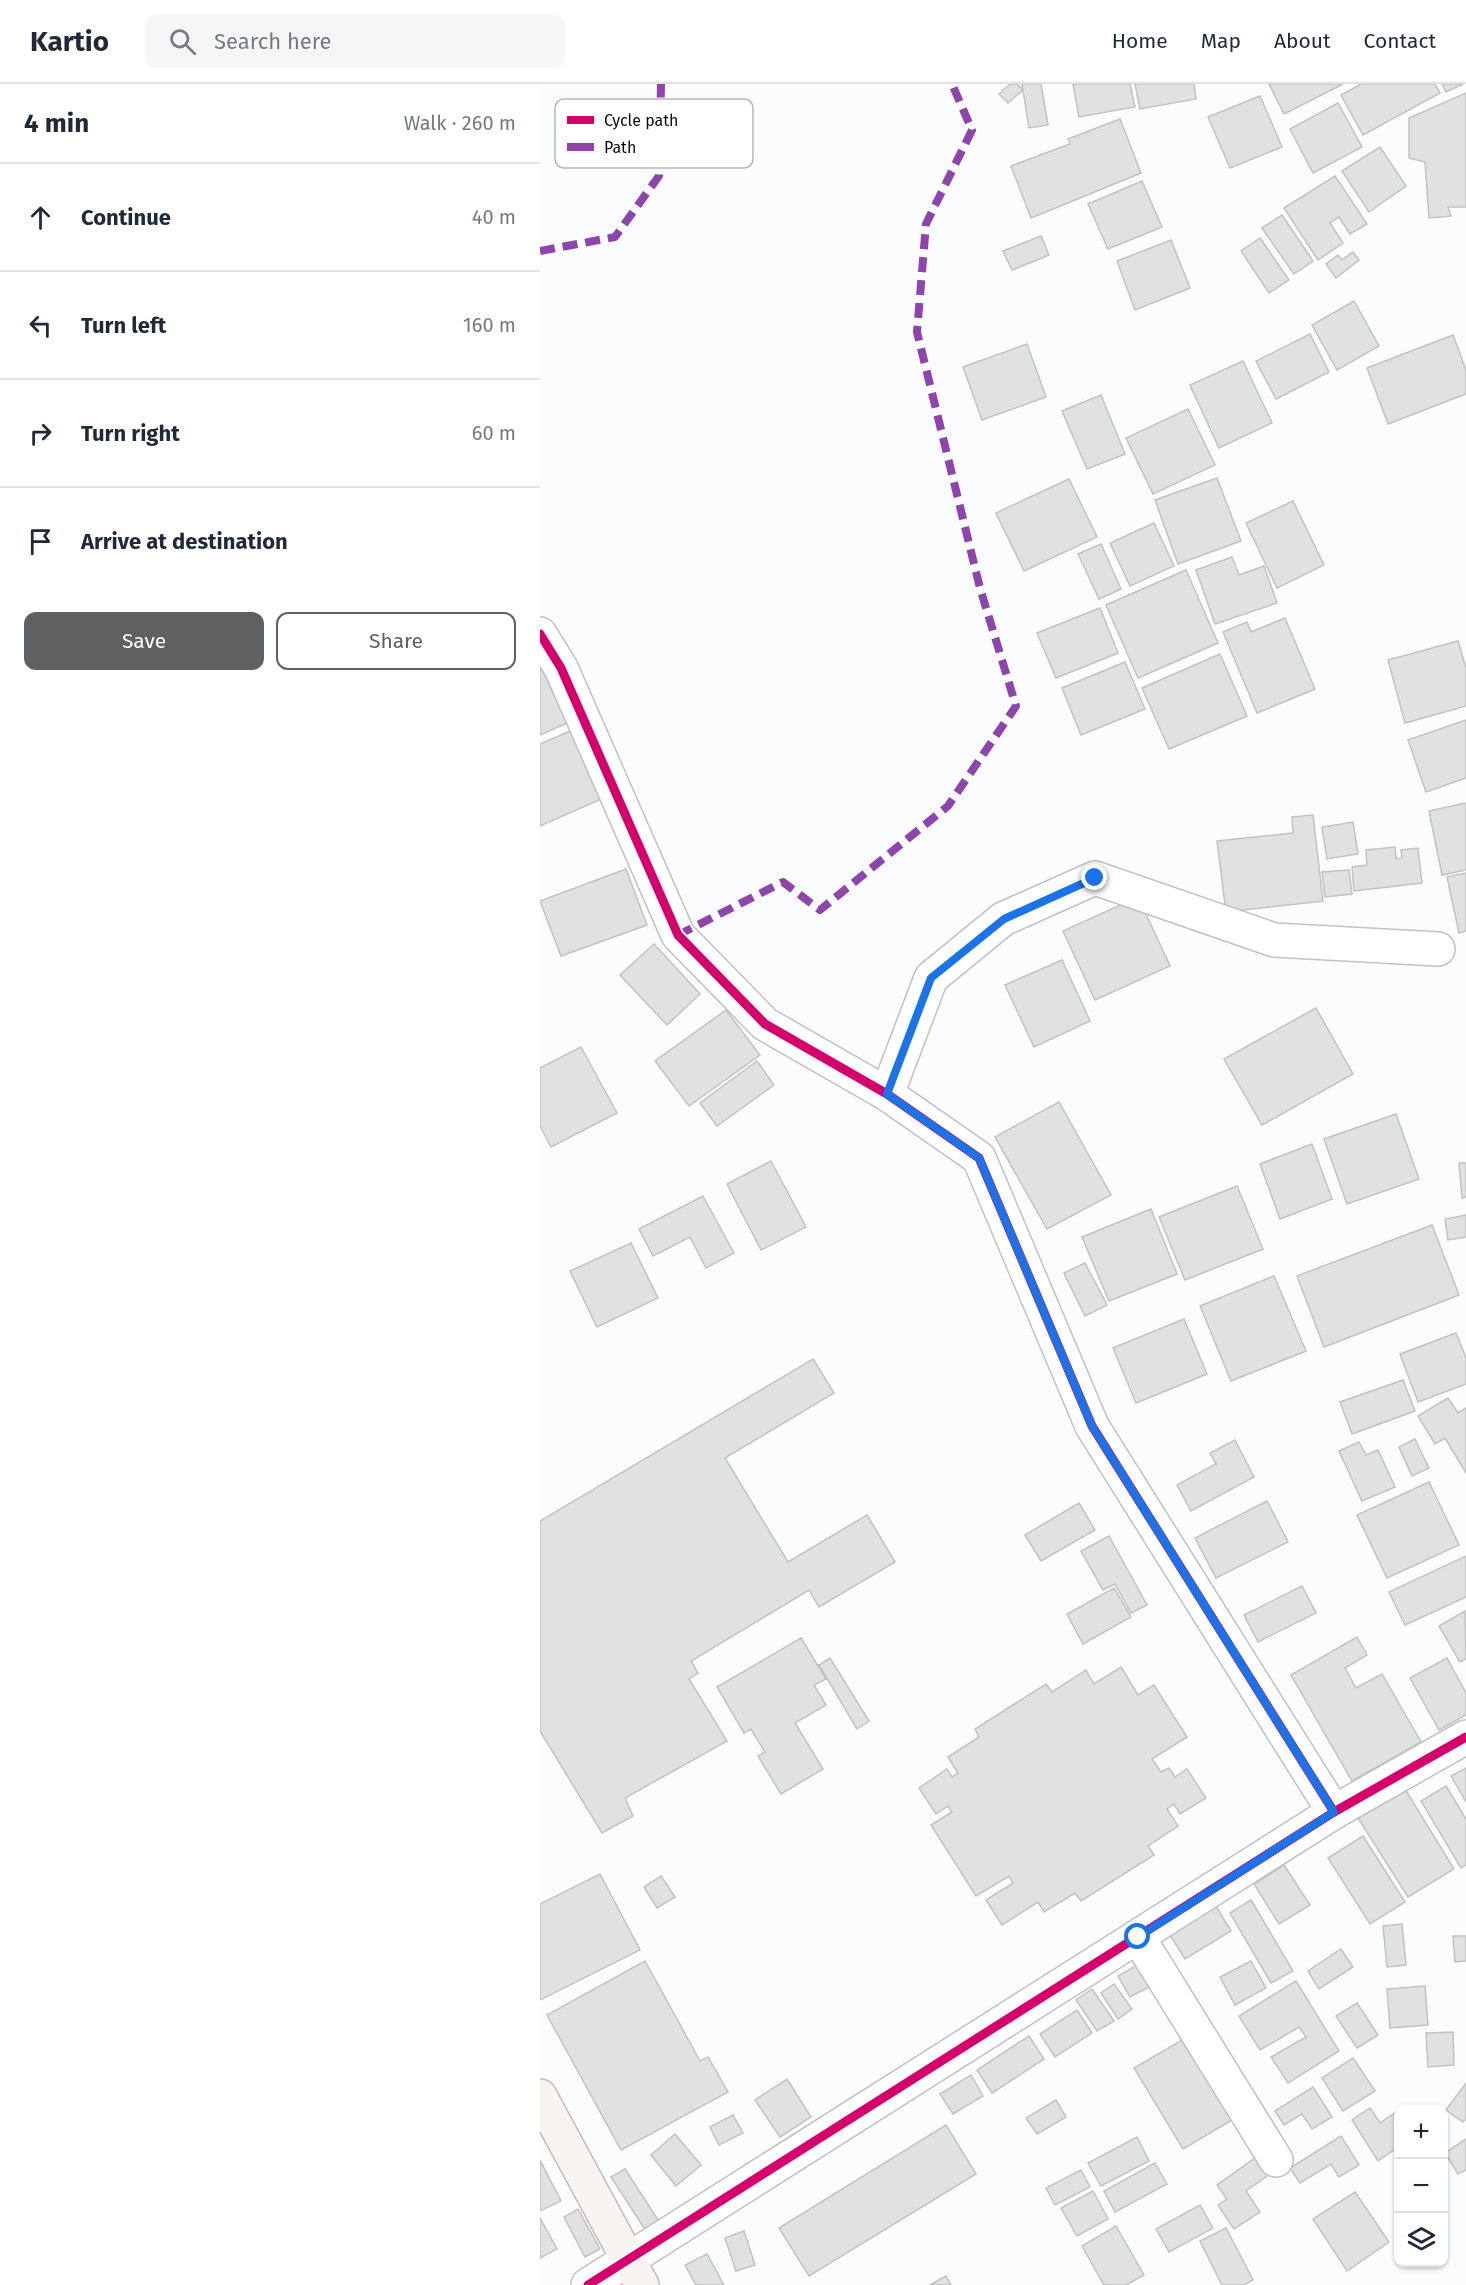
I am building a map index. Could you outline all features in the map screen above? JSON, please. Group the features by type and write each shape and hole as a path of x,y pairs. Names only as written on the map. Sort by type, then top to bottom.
{"main road":[{"path":"540,2096 634,2273"}],"street":[{"path":"540,634 561,668 678,935 765,1024 887,1094 979,1158 1092,1426 1334,1812"},
{"path":"887,1094 931,978 1004,919 1095,878 1274,940 1438,949"},
{"path":"588,2285 634,2273 1138,1937 1334,1812 1466,1737"},
{"path":"1138,1937 1276,2160"}],"building":[{"path":"1010,84 1017,84 1023,90 1008,103 999,94"},
{"path":"1022,84 1041,84 1048,125 1029,128"},
{"path":"1073,84 1130,84 1135,107 1079,117"},
{"path":"1135,84 1194,84 1196,99 1140,109"},
{"path":"1269,84 1343,84 1284,114"},
{"path":"1361,84 1435,84 1440,93 1363,135 1341,95"},
{"path":"1442,84 1463,84 1446,92"},
{"path":"1466,93 1466,207 1448,207 1451,216 1429,218 1425,162 1409,158 1409,118"},
{"path":"1260,96 1282,147 1230,168 1208,117"},
{"path":"1338,103 1362,147 1313,173 1290,129"},
{"path":"1120,119 1141,173 1031,218 1011,166 1070,144 1068,139"},
{"path":"1380,147 1406,186 1369,212 1342,171"},
{"path":"1335,176 1367,224 1350,234 1339,217 1330,223 1343,243 1318,260 1284,208"},
{"path":"1142,181 1162,227 1108,249 1088,204"},
{"path":"1282,215 1313,261 1294,274 1262,228"},
{"path":"1041,236 1049,255 1012,270 1003,251"},
{"path":"1260,238 1289,280 1269,293 1241,251"},
{"path":"1171,240 1190,288 1135,310 1117,261"},
{"path":"1353,252 1359,260 1336,278 1326,264 1338,255 1342,260"},
{"path":"1354,301 1379,346 1337,370 1312,325"},
{"path":"1310,334 1329,372 1276,399 1256,361"},
{"path":"1453,335 1466,370 1466,394 1388,424 1367,368"},
{"path":"1027,344 1046,397 982,420 963,367"},
{"path":"1243,361 1272,423 1219,448 1190,385"},
{"path":"1101,395 1125,454 1087,469 1062,411"},
{"path":"1188,409 1215,465 1153,494 1126,438"},
{"path":"1217,478 1241,541 1178,564 1155,500"},
{"path":"1069,479 1097,537 1024,571 996,513"},
{"path":"1293,501 1324,565 1277,588 1246,523"},
{"path":"1154,523 1174,566 1130,586 1110,543"},
{"path":"1101,544 1121,589 1099,599 1078,554"},
{"path":"1232,557 1239,575 1264,566 1277,603 1215,624 1196,570"},
{"path":"1186,570 1218,643 1138,678 1106,605"},
{"path":"1100,608 1118,653 1056,678 1037,633"},
{"path":"1285,618 1315,689 1257,713 1223,632 1247,622 1251,632"},
{"path":"1458,641 1466,668 1466,706 1405,723 1388,660"},
{"path":"1220,654 1247,716 1169,749 1142,688"},
{"path":"1125,662 1145,709 1081,735 1062,688"},
{"path":"542,669 567,723 540,735 540,670"},
{"path":"1466,720 1466,778 1426,792 1408,740"},
{"path":"570,731 601,799 540,826 540,744"},
{"path":"1466,803 1466,870 1442,875 1429,811"},
{"path":"1313,815 1323,901 1226,912 1217,841 1293,833 1292,817"},
{"path":"1353,822 1358,854 1327,859 1322,827"},
{"path":"1395,847 1396,859 1402,858 1401,850 1418,848 1422,883 1354,891 1352,867 1367,865 1366,850"},
{"path":"626,869 647,925 561,956 540,901"},
{"path":"1349,870 1352,894 1325,897 1322,872"},
{"path":"1466,873 1466,931 1459,933 1447,877"},
{"path":"1138,897 1170,966 1095,1000 1063,931"},
{"path":"654,944 700,994 667,1025 620,975"},
{"path":"1062,960 1090,1021 1034,1047 1005,985"},
{"path":"1316,1008 1353,1074 1262,1125 1224,1059"},
{"path":"726,1010 760,1055 689,1106 655,1061"},
{"path":"581,1047 617,1113 551,1147 540,1126 540,1068"},
{"path":"757,1061 774,1085 717,1126 700,1103"},
{"path":"1059,1102 1111,1195 1047,1229 995,1137"},
{"path":"1396,1114 1419,1179 1347,1204 1324,1139"},
{"path":"1312,1144 1332,1199 1280,1219 1260,1164"},
{"path":"771,1161 806,1227 761,1250 727,1184"},
{"path":"1459,1163 1466,1163 1466,1197 1462,1198"},
{"path":"1237,1186 1263,1249 1185,1280 1159,1217"},
{"path":"703,1196 734,1253 706,1268 690,1237 653,1256 639,1229"},
{"path":"1151,1209 1177,1274 1109,1301 1082,1237"},
{"path":"1466,1215 1466,1237 1448,1240 1445,1219"},
{"path":"1432,1225 1459,1295 1324,1347 1297,1276"},
{"path":"631,1243 658,1298 597,1327 570,1271"},
{"path":"1085,1263 1107,1305 1085,1316 1064,1273"},
{"path":"1274,1276 1306,1351 1231,1381 1200,1306"},
{"path":"1184,1319 1207,1374 1136,1403 1113,1348"},
{"path":"1456,1333 1466,1358 1466,1384 1418,1402 1400,1354"},
{"path":"813,1359 834,1393 725,1458 788,1562 867,1515 895,1562 819,1607 809,1590 691,1661 698,1673 689,1679 727,1741 625,1798 633,1816 602,1833 540,1731 540,1521"},
{"path":"1403,1380 1415,1411 1352,1434 1340,1402"},
{"path":"1448,1398 1458,1413 1466,1408 1466,1473 1445,1438 1435,1444 1418,1416"},
{"path":"1415,1439 1429,1468 1412,1476 1399,1447"},
{"path":"1235,1440 1254,1477 1191,1511 1177,1485 1216,1464 1210,1453"},
{"path":"1359,1442 1366,1455 1378,1450 1395,1487 1362,1501 1339,1451"},
{"path":"1429,1482 1459,1545 1387,1578 1357,1515"},
{"path":"1267,1501 1288,1542 1216,1578 1195,1538"},
{"path":"1079,1503 1095,1530 1041,1561 1025,1535"},
{"path":"1109,1536 1147,1605 1131,1613 1115,1584 1103,1590 1081,1551"},
{"path":"1466,1556 1466,1597 1405,1625 1389,1592"},
{"path":"1302,1586 1316,1613 1258,1642 1244,1615"},
{"path":"1114,1588 1131,1617 1083,1644 1067,1614"},
{"path":"1465,1611 1466,1659 1460,1662 1439,1626"},
{"path":"1357,1637 1367,1655 1345,1668 1356,1688 1382,1674 1421,1742 1352,1781 1291,1675"},
{"path":"801,1638 826,1679 814,1685 826,1705 795,1723 823,1769 781,1794 758,1756 765,1752 751,1729 744,1733 717,1687"},
{"path":"830,1658 869,1721 857,1729 819,1665"},
{"path":"1447,1658 1466,1693 1466,1715 1439,1730 1410,1678"},
{"path":"1121,1667 1138,1695 1154,1685 1187,1737 1152,1759 1161,1772 1169,1768 1175,1777 1187,1769 1206,1798 1180,1814 1174,1804 1167,1809 1178,1826 1148,1846 1154,1855 1081,1901 1075,1893 1044,1912 1038,1902 1002,1925 986,1900 1013,1883 1009,1876 976,1896 931,1825 952,1812 948,1806 936,1814 919,1788 947,1769 952,1777 958,1773 948,1757 979,1737 975,1729 1046,1684 1052,1692 1086,1670 1094,1684"},
{"path":"1466,1768 1466,1802 1451,1776"},
{"path":"1446,1786 1466,1819 1466,1865 1461,1868 1421,1801"},
{"path":"1405,1789 1454,1869 1408,1897 1358,1818"},
{"path":"1363,1836 1405,1902 1370,1924 1328,1858"},
{"path":"1284,1865 1310,1905 1279,1924 1254,1884"},
{"path":"600,1874 640,1950 540,2000 540,1904"},
{"path":"661,1876 675,1897 657,1908 644,1887"},
{"path":"1251,1900 1293,1971 1271,1983 1230,1913"},
{"path":"1214,1903 1231,1931 1185,1959 1168,1932"},
{"path":"1402,1924 1406,1965 1387,1967 1383,1926"},
{"path":"1453,1936 1466,1936 1466,1961 1455,1962"},
{"path":"1341,1949 1353,1967 1319,1989 1308,1971"},
{"path":"645,1961 700,2061 708,2057 728,2092 621,2150 547,2015"},
{"path":"1251,1961 1266,1988 1235,2005 1220,1977"},
{"path":"1137,1965 1149,1987 1130,1997 1118,1976"},
{"path":"1296,1981 1339,2051 1288,2083 1271,2057 1306,2037 1299,2027 1260,2050 1239,2016"},
{"path":"1114,1984 1132,2009 1118,2019 1101,1993"},
{"path":"1425,1986 1428,2025 1390,2028 1387,1989"},
{"path":"1092,1989 1114,2021 1097,2031 1076,2000"},
{"path":"1357,2003 1378,2035 1357,2048 1336,2016"},
{"path":"1077,2010 1092,2033 1055,2057 1040,2034"},
{"path":"1453,2032 1454,2065 1428,2067 1426,2033"},
{"path":"1029,2036 1044,2059 992,2093 977,2070"},
{"path":"1184,2039 1232,2120 1183,2149 1134,2068"},
{"path":"1353,2058 1375,2091 1343,2111 1322,2078"},
{"path":"971,2075 983,2096 953,2114 940,2094"},
{"path":"787,2079 811,2117 780,2137 755,2100"},
{"path":"1466,2083 1466,2119 1463,2122 1448,2111 1448,2107"},
{"path":"1313,2087 1332,2117 1312,2129 1302,2114 1284,2125 1275,2111"},
{"path":"1056,2100 1066,2117 1037,2134 1026,2118"},
{"path":"1370,2108 1380,2123 1394,2114 1394,2150 1378,2161 1352,2120"},
{"path":"733,2115 743,2133 719,2145 710,2127"},
{"path":"946,2125 976,2174 809,2276 779,2228"},
{"path":"675,2134 701,2165 676,2186 651,2155"},
{"path":"1341,2136 1359,2165 1339,2177 1331,2164 1300,2183 1290,2168"},
{"path":"1137,2137 1149,2161 1101,2186 1088,2163"},
{"path":"1466,2139 1466,2170 1458,2174 1448,2158 1448,2151"},
{"path":"1255,2158 1267,2176 1246,2191 1260,2212 1234,2229 1218,2205 1227,2199 1217,2185"},
{"path":"540,2160 561,2201 540,2211"},
{"path":"1155,2163 1167,2184 1115,2212 1104,2191"},
{"path":"625,2169 660,2223 646,2231 611,2177"},
{"path":"1081,2170 1090,2187 1055,2205 1046,2188"},
{"path":"1093,2191 1108,2219 1077,2236 1061,2208"},
{"path":"1355,2192 1389,2242 1347,2271 1313,2219"},
{"path":"1200,2205 1213,2228 1169,2252 1156,2229"},
{"path":"578,2209 600,2249 585,2257 564,2217"},
{"path":"540,2218 557,2249 540,2258"},
{"path":"1116,2226 1144,2275 1126,2285 1104,2285 1082,2246"},
{"path":"1226,2228 1253,2280 1244,2285 1222,2285 1200,2241"},
{"path":"744,2231 755,2265 736,2271 725,2238"},
{"path":"707,2254 724,2285 696,2285 685,2265"},
{"path":"946,2276 951,2285 930,2285"}],"marked path":[{"path":"661,84 661,99"},
{"path":"678,935 783,882 820,910 948,806 1016,706 980,588 917,332 926,224 972,130 952,84"},
{"path":"540,251 615,237 659,176 659,168"}],"cycle path":[{"path":"540,634 561,668 678,935 765,1024 887,1094 979,1158 1092,1426 1334,1812"},
{"path":"588,2285 1334,1812 1466,1737"}],"route":[{"path":"1095,878 1004,919 931,978 887,1094 979,1158 1092,1426 1334,1812 1138,1937"}]}
